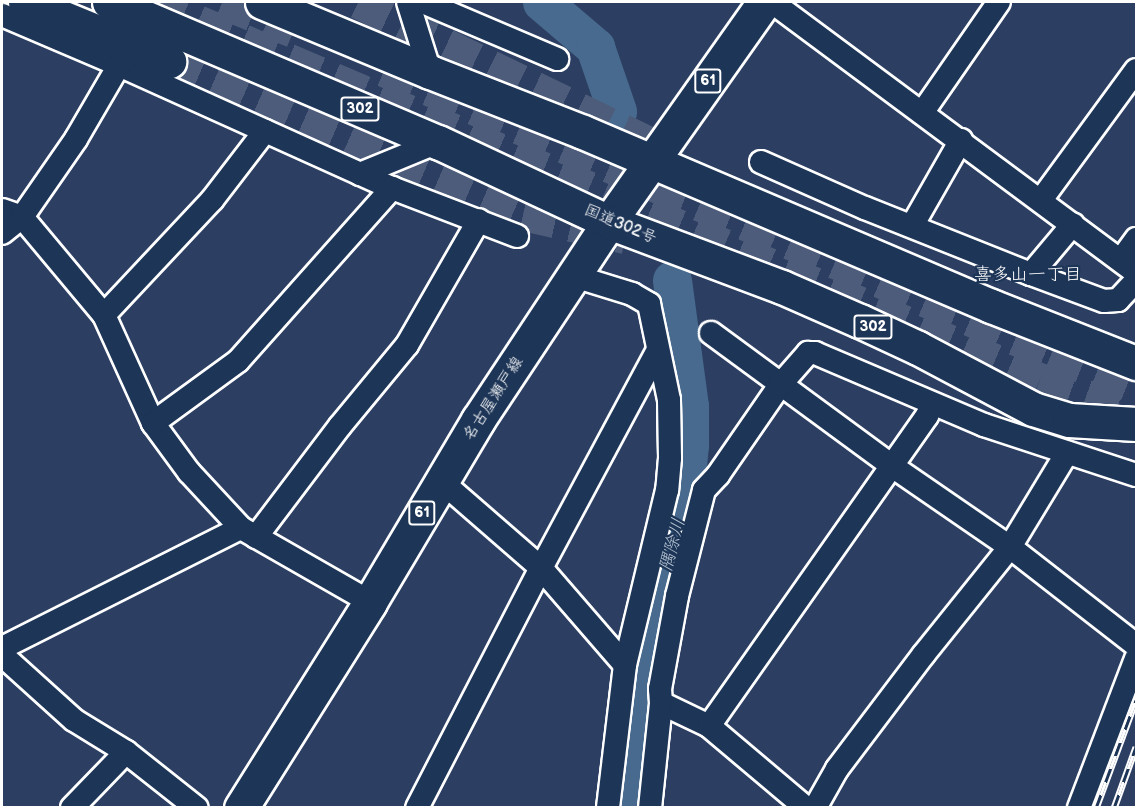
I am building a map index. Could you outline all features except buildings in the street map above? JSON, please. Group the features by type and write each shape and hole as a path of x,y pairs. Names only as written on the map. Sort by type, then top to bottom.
{"main road":[{"path":"25,2 169,61"},
{"name":"国道302号","path":"109,2 438,142 609,222 782,287 860,321 968,373 1033,409 1069,420 1137,424"},
{"path":"262,2 652,161 991,306 1137,363"},
{"name":"名古屋瀬戸線","path":"241,807 370,602 441,481 609,222 764,2"}],"street":[{"path":"408,2 430,72"},
{"path":"423,2 557,58"},
{"path":"772,2 1129,266 1137,239"},
{"path":"922,113 999,2"},
{"path":"2,15 120,64 392,188 517,236"},
{"path":"2,233 12,213 76,139 120,64"},
{"path":"1041,200 1137,70"},
{"path":"104,315 212,200 265,131"},
{"path":"912,226 961,140"},
{"path":"360,174 438,142"},
{"path":"761,162 865,208 1104,301 1118,300 1137,281"},
{"path":"153,423 238,361 392,188"},
{"path":"834,240 865,208"},
{"path":"12,213 104,315 153,423 189,472 248,532 370,602"},
{"path":"2,648 248,532 407,345 480,220"},
{"path":"1031,274 1073,224"},
{"path":"574,276 632,294 649,304 669,400 670,458 667,490 625,665 608,807"},
{"path":"711,333 892,466 1010,547 1137,645"},
{"path":"417,807 541,568 658,351"},
{"path":"650,807 661,703 660,689 677,596 704,490 718,475 802,357 808,353 815,353 984,425 1137,475"},
{"path":"709,726 928,415 933,404"},
{"path":"816,807 837,769 924,654 1010,547 1067,453"},
{"path":"441,481 541,568 625,665"},
{"path":"2,655 74,720 126,752 197,807"},
{"path":"1079,807 1137,659"},
{"path":"661,703 709,726 806,807"},
{"path":"72,807 126,752"}],"waterway":[{"name":"隅除川","path":"542,2 595,47 617,111"},
{"name":"隅除川","path":"627,808 655,615 683,507 689,445 689,406 672,280"}],"tunnel":[{"path":"153,2 1040,379 1136,414"},
{"path":"222,2 293,31"},
{"path":"358,2 680,158"},
{"path":"169,61 523,214 625,237"},
{"path":"384,70 1136,388"}],"railway":[{"path":"1096,808 1136,700"},
{"path":"1114,808 1136,747"}],"district":[{"name":"喜多山一丁目","path":"1028,275"}]}
